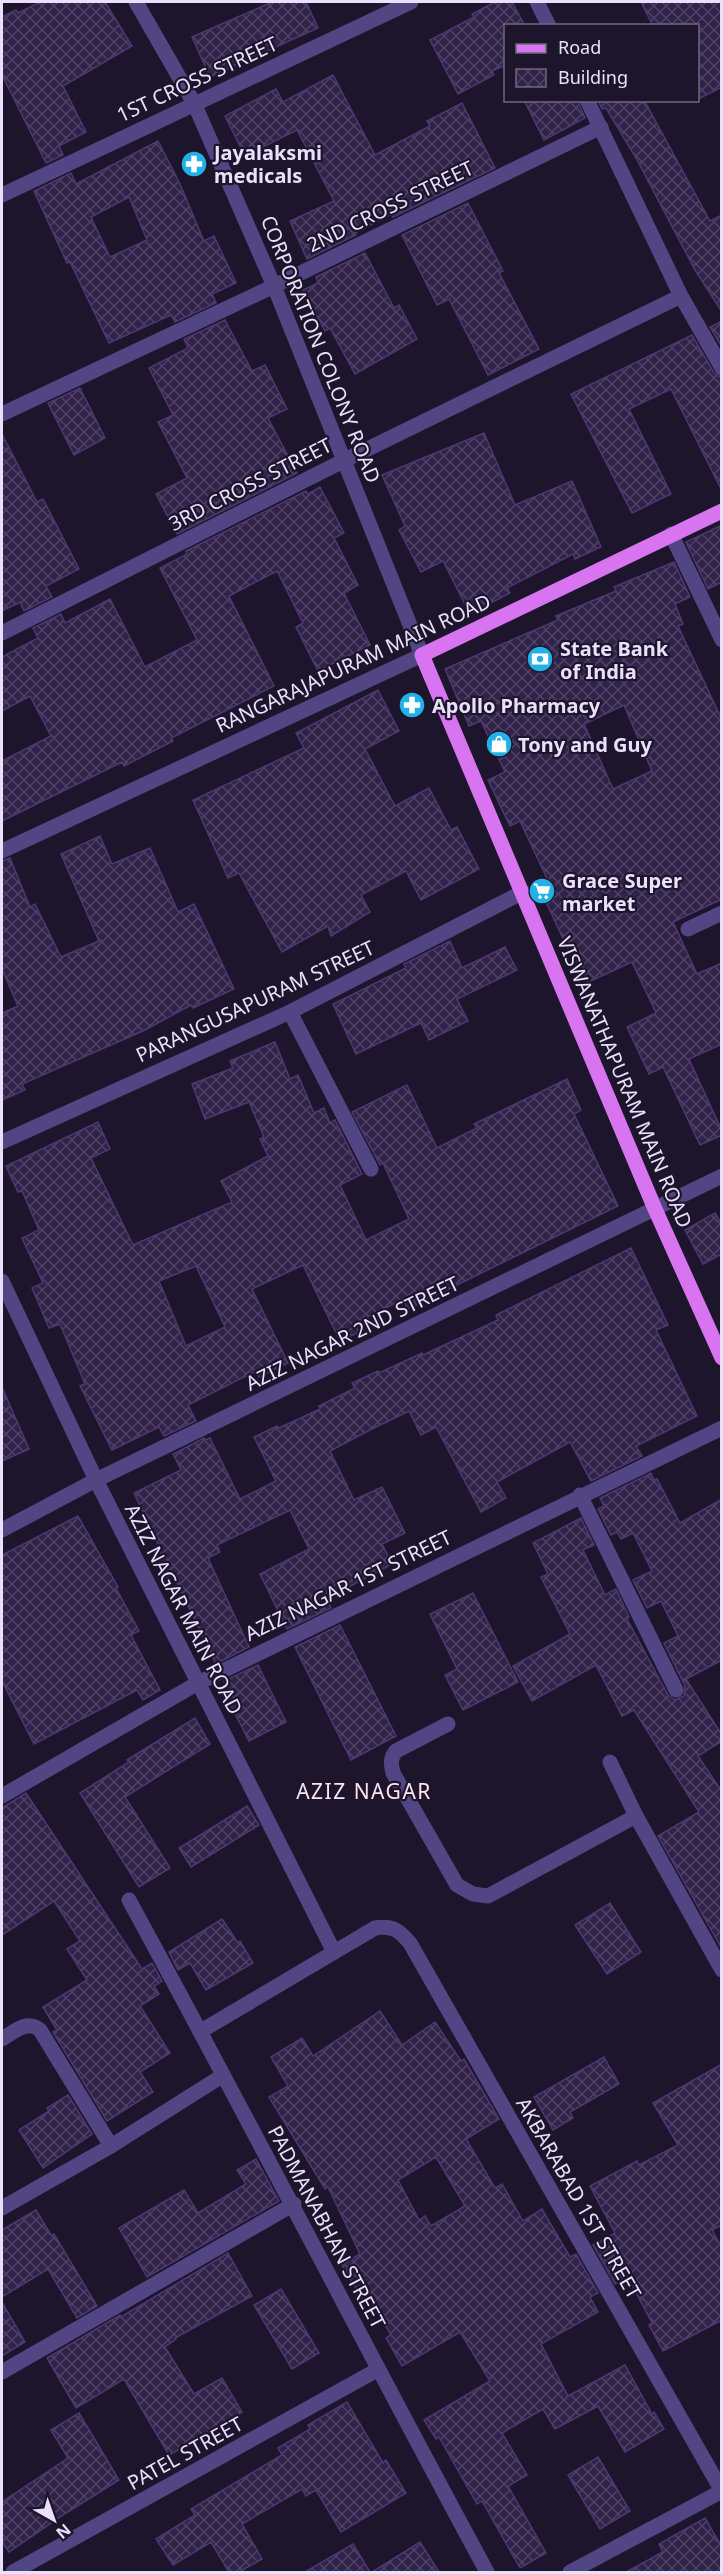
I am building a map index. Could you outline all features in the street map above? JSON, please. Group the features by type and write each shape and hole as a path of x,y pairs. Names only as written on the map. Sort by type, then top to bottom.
{"main road":[{"name":"RANGARAJAPURAM MAIN ROAD","path":"422,655 722,511"},
{"name":"VISWANATHAPURAM MAIN ROAD","path":"422,655 655,1209 722,1358"}],"street":[{"name":"CORPORATION COLONY ROAD","path":"136,2 194,103 274,286 422,655"},
{"name":"1ST CROSS STREET","path":"2,195 411,2"},
{"path":"537,2 548,24"},
{"path":"588,102 681,296 722,368"},
{"name":"2ND CROSS STREET","path":"2,414 274,286 601,127"},
{"name":"3RD CROSS STREET","path":"2,633 345,460 681,296"},
{"path":"671,534 722,640"},
{"name":"RANGARAJAPURAM MAIN ROAD","path":"2,851 422,655"},
{"name":"PARANGUSAPURAM STREET","path":"2,1142 290,1012 523,892"},
{"path":"688,929 722,913"},
{"path":"290,1012 371,1168"},
{"name":"AZIZ NAGAR 2ND STREET","path":"2,1530 96,1480 722,1176"},
{"name":"AZIZ NAGAR MAIN ROAD","path":"2,1281 5,1300 334,1952"},
{"name":"AZIZ NAGAR 1ST STREET","path":"2,1796 198,1683 580,1495 722,1428"},
{"path":"580,1495 676,1690"},
{"path":"448,1724 396,1751 392,1756 391,1764 393,1773 457,1886 473,1894 488,1896 636,1816"},
{"path":"610,1762 636,1816 722,1970"},
{"name":"PADMANABHAN STREET","path":"129,1900 201,2031 222,2076 294,2204 378,2370 487,2572"},
{"name":"AKBARABAD 1ST STREET","path":"334,1952 375,1928 387,1926 396,1929 410,1943 721,2491"},
{"path":"201,2031 334,1952"},
{"path":"2,2039 27,2025 35,2026 40,2030 111,2146"},
{"path":"2,2208 111,2146 222,2076"},
{"path":"2,2372 294,2204"},
{"name":"PATEL STREET","path":"13,2572 378,2370"},
{"path":"570,2572 721,2491"}],"building":[{"path":"40,2 105,2 132,46 63,86 86,132 59,146 63,155 46,163 2,75 2,17 16,10 18,13"},
{"path":"272,2 306,2 318,28 210,77 192,37"},
{"path":"495,2 512,2 524,24 504,24 504,66 492,71 494,75 458,94 430,40 474,17 472,14"},
{"path":"641,2 722,2 722,87 699,98 699,24 652,24"},
{"path":"333,75 375,155 430,126 427,121 462,103 495,168 393,217 391,214 355,233 356,235 307,259 290,221 334,201 297,130 245,156 225,116 276,89 283,102"},
{"path":"525,102 578,102 585,118 544,140"},
{"path":"599,102 645,102 710,221 722,215 722,312 695,270 636,158 606,108 602,109"},
{"path":"158,141 180,184 204,241 214,236 236,283 212,294 216,303 175,322 171,315 109,343 70,262 67,263 34,191 71,173 76,184","holes":["129,197 147,240 110,257 91,217"]},
{"path":"468,203 503,271 499,273 539,349 488,375 449,299 437,305 402,235"},
{"path":"365,253 394,308 399,305 417,339 355,374 330,328 325,331 303,290 318,283 316,277"},
{"path":"225,320 252,371 265,365 287,409 268,418 297,473 177,534 156,494 187,478 158,422 173,415 149,368 188,348 184,339"},
{"path":"722,321 722,347 710,327"},
{"path":"692,335 714,373 722,378 722,491 671,389 629,409 671,494 632,513 571,394"},
{"path":"80,388 105,438 74,455 48,403"},
{"path":"484,433 515,505 572,481 601,547 575,559 573,554 507,588 510,593 470,614 443,561 421,572 399,530 405,526 382,475"},
{"path":"2,434 37,502 43,499 79,569 46,586 52,597 24,611 20,602 2,611"},
{"path":"320,487 344,533 334,538 358,585 344,593 370,645 318,671 296,627 303,623 277,571 229,596 274,686 171,738 173,741 124,766 122,762 2,821 2,761 51,736 30,696 2,711 2,657 38,638 33,628 61,614 65,623 110,599 145,667 197,640 160,568 187,554 186,551 306,491 308,494"},
{"path":"722,525 722,582 708,589 686,542"},
{"path":"674,562 690,597 675,604 683,624 678,626 722,720 722,899 673,922 697,974 722,963 722,1044 689,1059 722,1131 722,1135 700,1145 663,1067 649,1074 627,1027 656,1013 632,962 584,984 540,889 550,885 520,821 510,826 488,780 505,772 481,721 469,726 445,669 558,620 556,616 616,591 614,587","holes":["624,705 652,771 613,789 584,724"]},
{"path":"378,690 399,731 365,749 395,806 429,788 451,830 457,827 479,869 421,900 406,871 361,895 370,912 331,936 328,926 282,952 239,873 228,878 193,800 304,748 296,733"},
{"path":"100,836 112,864 150,848 178,912 194,904 234,989 193,1008 191,1005 145,1030 22,1084 25,1090 2,1100 2,1013 18,1006 2,969 2,861 10,858 30,907 35,904 61,957 99,941 61,854"},
{"path":"450,941 462,968 505,947 517,970 457,999 468,1021 429,1040 421,1023 356,1054 333,1004 406,968 404,964"},
{"path":"275,1042 290,1079 298,1075 314,1113 324,1108 330,1123 335,1120 362,1174 340,1185 366,1240 409,1219 383,1163 380,1165 352,1112 407,1085 437,1148 477,1128 474,1124 567,1079 581,1110 574,1114 618,1206 408,1309 403,1299 360,1321 364,1330 340,1341 303,1265 252,1289 288,1363 259,1377 256,1371 188,1405 196,1421 164,1436 159,1427 112,1450 80,1386 85,1384 60,1324 49,1328 32,1288 43,1283 22,1238 39,1230 22,1191 18,1192 6,1166 98,1122 110,1149 91,1158 133,1245 232,1202 221,1181 268,1156 260,1139 264,1137 249,1102 205,1119 192,1084 233,1068 230,1061","holes":["196,1266 225,1327 186,1346 159,1281"]},
{"path":"715,1213 722,1225 722,1254 703,1264 685,1230"},
{"path":"631,1248 668,1325 656,1330 697,1416 636,1446 642,1456 591,1481 570,1442 497,1482 506,1498 481,1512 436,1427 421,1435 409,1411 370,1430 330,1451 354,1500 382,1487 405,1533 382,1544 392,1564 326,1599 331,1608 287,1629 260,1574 309,1549 290,1510 217,1545 220,1552 208,1558 249,1647 216,1664 173,1575 167,1578 153,1549 159,1546 134,1493 181,1470 173,1454 204,1438 205,1440 210,1438 240,1499 276,1481 254,1437 320,1409 319,1406 355,1388 352,1383 422,1353 423,1355 498,1320 496,1315"},
{"path":"2,1387 29,1449 2,1461"},
{"path":"651,1473 654,1480 657,1479 680,1523 722,1499 722,1660 686,1679 722,1735 722,1741 698,1756 722,1792 722,1949 658,1836 699,1812 634,1710 622,1716 596,1665 532,1701 513,1666 570,1634 541,1577 548,1574 533,1543 581,1518 594,1545 583,1550 605,1595 616,1589 629,1617 627,1619 668,1695 675,1700 684,1696 685,1686 664,1643 678,1636 661,1601 647,1608 633,1580 652,1571 633,1533 621,1539 617,1532 611,1535 598,1509 604,1506 600,1498"},
{"path":"78,1516 118,1587 116,1588 139,1631 131,1635 160,1690 143,1700 137,1690 34,1744 2,1681 2,1555"},
{"path":"473,1593 518,1682 463,1710 445,1675 457,1669 430,1614"},
{"path":"340,1625 396,1736 351,1760 295,1647"},
{"path":"258,1665 286,1722 249,1741 223,1690 227,1688 224,1681"},
{"path":"195,1718 210,1744 125,1797 170,1868 139,1887 80,1793 129,1762 127,1760"},
{"path":"26,1793 142,1969 152,1963 162,1981 154,1986 159,1994 140,2006 170,2053 140,2072 153,2092 107,2121 53,2032 57,2030 43,2007 87,1980 67,1949 80,1941 54,1901 2,1935 2,1808"},
{"path":"247,1806 259,1825 191,1867 179,1848"},
{"path":"610,1903 641,1952 607,1974 575,1925"},
{"path":"222,1919 238,1943 240,1941 253,1963 206,1990 190,1963 178,1970 169,1952"},
{"path":"380,2011 402,2045 435,2022 461,2061 464,2059 499,2119 466,2139 495,2188 502,2184 523,2221 542,2209 570,2257 576,2254 598,2293 590,2297 598,2312 541,2344 568,2396 625,2365 652,2414 654,2412 664,2429 625,2452 598,2406 555,2429 543,2409 502,2433 527,2475 508,2486 546,2553 520,2568 482,2501 477,2504 439,2437 436,2439 424,2420 490,2381 460,2332 402,2366 386,2338 391,2335 368,2296 363,2300 342,2265 360,2254 328,2187 325,2189 269,2097 288,2086 271,2057 302,2038 313,2056","holes":["436,2157 465,2206 431,2226 425,2216 419,2220 398,2180"]},
{"path":"604,2057 619,2084 570,2112 573,2118 553,2130 534,2097"},
{"path":"722,2064 722,2225 712,2230 722,2248 722,2320 663,2351 649,2325 652,2323 628,2277 615,2284 593,2245 615,2233 590,2186 637,2161 639,2165 678,2145 653,2103"},
{"path":"68,2095 92,2134 43,2168 19,2130 49,2111 47,2108"},
{"path":"256,2159 279,2201 147,2277 119,2228 184,2190 198,2213 246,2184 237,2170"},
{"path":"36,2210 51,2235 54,2234 97,2306 77,2318 48,2269 2,2297 2,2230"},
{"path":"228,2253 252,2296 175,2338 165,2347 194,2394 222,2378 242,2412 197,2442 196,2440 169,2455 124,2379 76,2408 47,2358"},
{"path":"281,2289 319,2353 292,2369 254,2305"},
{"path":"2,2302 25,2342 2,2356"},
{"path":"347,2402 383,2463 386,2460 406,2493 341,2532 316,2490 306,2496 302,2489 242,2524 262,2559 239,2572 229,2572 211,2542 173,2565 156,2539 195,2515 191,2509 282,2455 278,2448 310,2429 308,2425"},
{"path":"79,2413 119,2480 9,2552 2,2542 2,2502 68,2458 51,2430"},
{"path":"598,2457 630,2511 600,2529 568,2475"},
{"path":"705,2518 722,2547 722,2572 626,2572 663,2552 659,2544"},
{"path":"420,2542 439,2572 372,2572"},
{"path":"353,2544 370,2572 305,2572"}],"place":[{"name":"Jayalaksmi medicals","path":"194,164"},
{"name":"State Bank of India","path":"540,659"},
{"name":"Apollo Pharmacy","path":"412,705"},
{"name":"Tony and Guy","path":"499,744"},
{"name":"Grace Super market","path":"542,891"}],"district":[{"name":"AZIZ NAGAR","path":"364,1791"}]}
